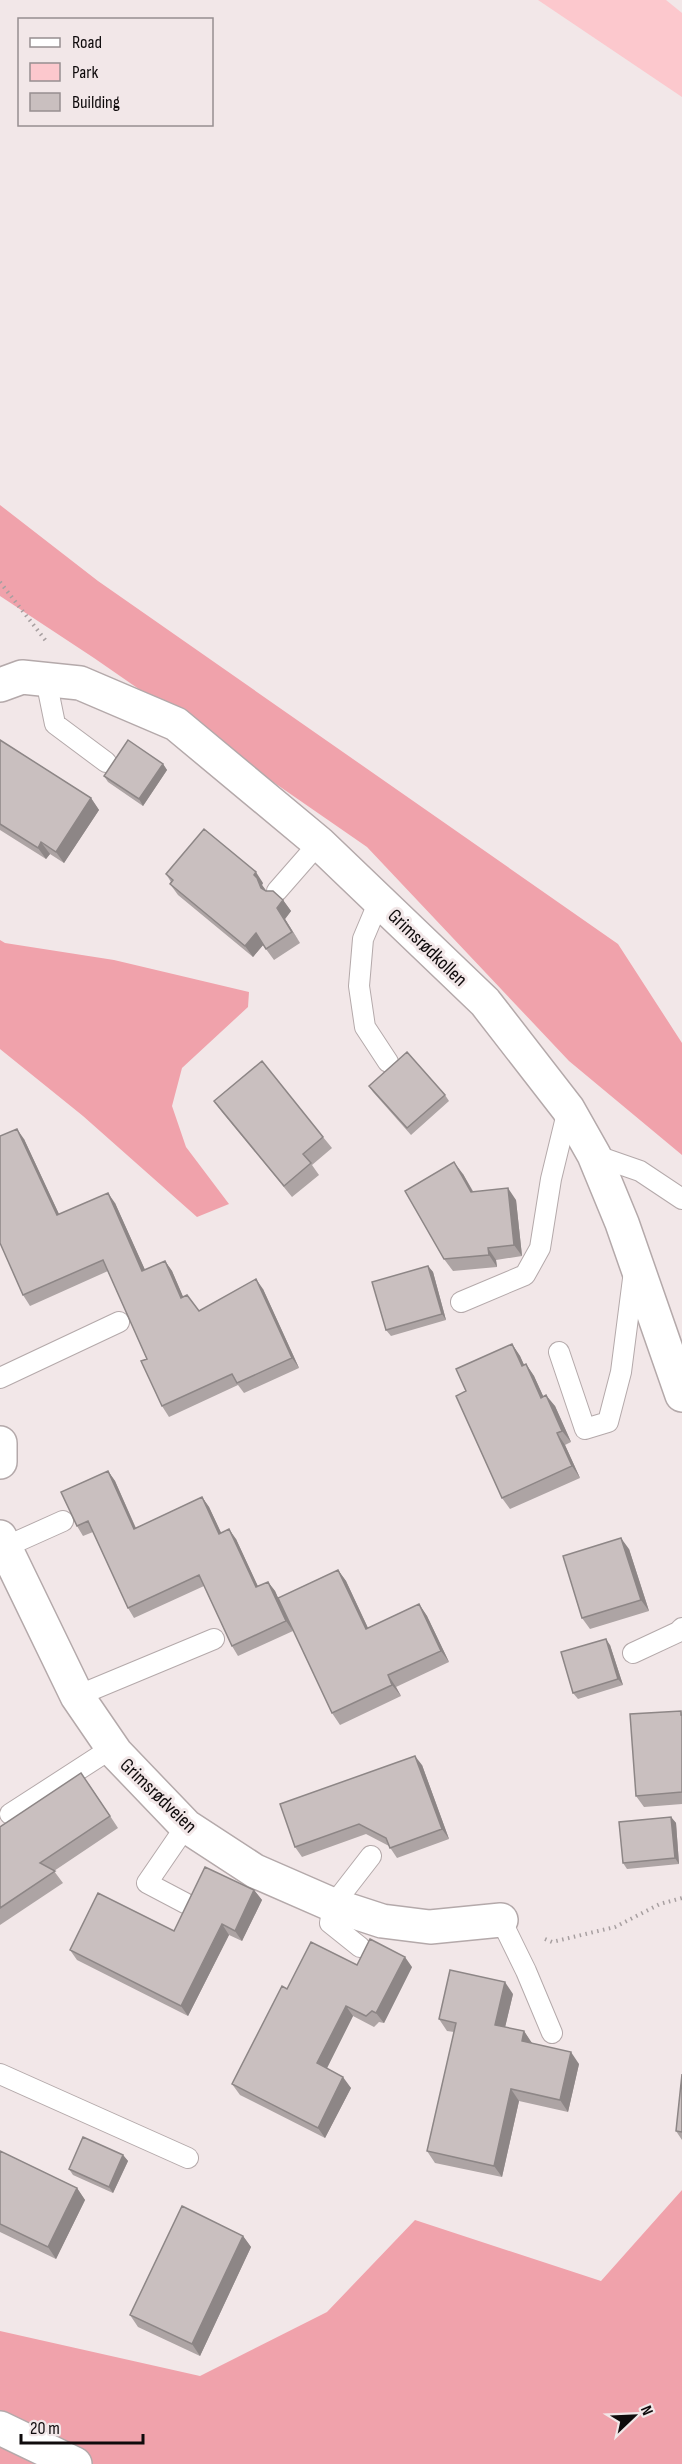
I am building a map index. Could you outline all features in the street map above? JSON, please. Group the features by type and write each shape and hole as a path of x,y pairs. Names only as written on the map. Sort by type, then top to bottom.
{"street":[{"name":"Grimsrødkollen","path":"0,685 22,677 80,683 176,724 319,843 485,1002 568,1109 594,1155 635,1260 682,1395"},
{"path":"0,1443 0,1462"},
{"name":"Grimsrødveien","path":"2,1542 77,1696 112,1748 186,1826 255,1871 333,1905 382,1921 430,1927 501,1920"},
{"path":"0,2428 75,2464"}],"lane":[{"path":"46,680 55,724 106,762"},
{"path":"277,891 319,843"},
{"path":"379,901 363,939 359,986 365,1027 388,1062"},
{"path":"461,1302 525,1275 540,1248 551,1179 568,1109"},
{"path":"594,1155 640,1171 682,1199"},
{"path":"559,1352 585,1429 608,1422 621,1372 635,1260"},
{"path":"0,1378 119,1322"},
{"path":"2,1542 63,1521"},
{"path":"633,1653 682,1628"},
{"path":"77,1696 214,1639"},
{"path":"10,1814 112,1748"},
{"path":"185,1903 147,1883 186,1826"},
{"path":"360,1947 330,1923 333,1905 370,1856"},
{"path":"501,1920 526,1971 552,2033"},
{"path":"0,2074 188,2158"}],"path":[{"path":"0,582 80,683"},
{"path":"501,1920 552,1942 615,1927 660,1904 682,1898"}],"green space":[{"path":"538,0 666,0 682,13 682,97"}],"shaded area":[{"path":"0,505 98,581 618,944 682,1043 682,1155 569,1061 367,847 94,658 0,596"},
{"path":"0,940 5,943 114,960 249,992 248,1007 182,1068 172,1106 186,1147 229,1204 197,1217 83,1116 0,1049"},
{"path":"682,2190 682,2464 0,2464 0,2331 200,2376 327,2312 415,2220 601,2281"}],"building":[{"path":"0,740 91,798 56,852 41,842 38,848 0,824"},
{"path":"128,740 163,764 139,799 104,776"},
{"path":"204,829 256,872 254,875 261,888 273,891 283,900 277,908 292,932 266,949 256,933 245,946 170,884 173,880 166,874"},
{"path":"407,1052 445,1095 407,1128 369,1086"},
{"path":"262,1061 323,1137 303,1154 311,1163 284,1186 214,1101"},
{"path":"17,1129 57,1215 108,1193 142,1271 165,1261 181,1298 187,1295 199,1311 256,1279 292,1358 237,1383 232,1374 162,1406 141,1361 147,1359 103,1260 23,1295 0,1243 0,1136"},
{"path":"454,1162 471,1192 508,1188 514,1245 488,1248 489,1255 444,1259 405,1191"},
{"path":"428,1266 442,1314 386,1330 372,1282"},
{"path":"512,1344 522,1366 526,1364 541,1398 546,1395 562,1431 557,1433 572,1466 502,1498 456,1396 466,1391 456,1369"},
{"path":"108,1471 134,1529 202,1497 219,1534 229,1529 256,1587 268,1582 286,1621 232,1646 199,1575 128,1608 88,1521 77,1526 61,1492"},
{"path":"621,1538 641,1600 582,1618 563,1556"},
{"path":"338,1570 366,1629 419,1604 441,1651 388,1675 392,1685 332,1713 278,1598"},
{"path":"606,1639 618,1679 573,1693 561,1652"},
{"path":"681,1711 682,1792 636,1796 630,1714"},
{"path":"415,1756 442,1829 390,1848 386,1838 359,1824 295,1847 280,1804"},
{"path":"81,1773 110,1816 40,1863 55,1871 0,1908 0,1827"},
{"path":"671,1817 675,1858 623,1863 619,1822"},
{"path":"205,1867 254,1890 235,1931 222,1924 181,2006 70,1950 98,1893 174,1931"},
{"path":"370,1939 405,1957 376,2013 372,2011 366,2016 346,2006 317,2063 343,2077 318,2128 232,2084 282,1986 287,1989 311,1942 357,1965"},
{"path":"450,1970 505,1982 495,2025 524,2031 522,2041 571,2052 560,2100 511,2089 494,2166 427,2151 456,2023 439,2019"},
{"path":"682,2074 682,2132 676,2131"},
{"path":"83,2137 123,2155 109,2187 69,2169"},
{"path":"0,2151 77,2188 48,2247 0,2224"},
{"path":"182,2206 243,2236 192,2344 130,2315"}]}
